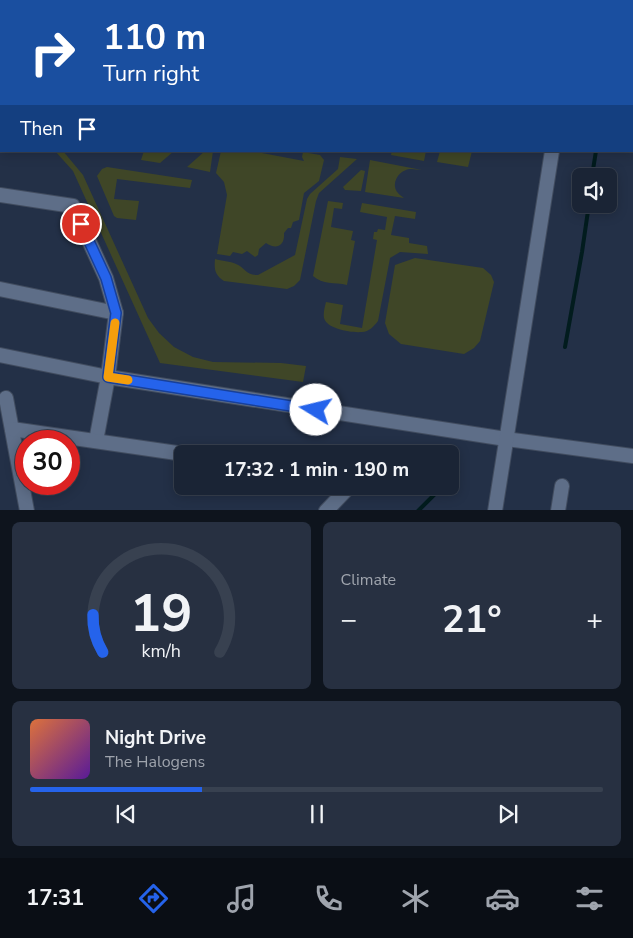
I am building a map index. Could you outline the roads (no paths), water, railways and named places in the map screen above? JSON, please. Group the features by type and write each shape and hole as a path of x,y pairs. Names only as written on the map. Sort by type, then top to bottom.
{"street":[{"path":"495,510 552,152"},
{"path":"0,195 73,206 106,278 116,313 108,377 96,441"},
{"path":"0,289 116,313"},
{"path":"0,355 108,377 506,439 633,456"},
{"path":"6,398 27,510"},
{"path":"12,429 174,453"},
{"path":"558,510 562,486"},
{"path":"326,510 341,495"}],"waterway":[{"path":"593,168 596,152"},
{"path":"565,347 588,213"},
{"path":"419,510 434,495"}]}
